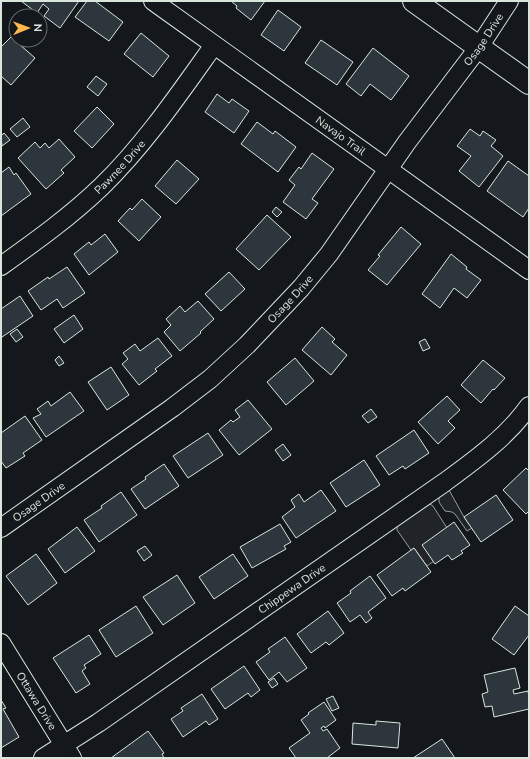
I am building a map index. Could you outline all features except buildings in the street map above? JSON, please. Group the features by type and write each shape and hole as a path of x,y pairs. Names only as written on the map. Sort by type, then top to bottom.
{"main road":[{"path":"414,1 529,82"}],"street":[{"name":"Navajo Trail","path":"153,1 529,270"},
{"name":"Osage Drive","path":"1,528 172,408 210,379 247,346 301,288 328,254 407,142 479,47 509,1"},
{"name":"Pawnee Drive","path":"1,266 70,214 101,186 136,150 214,45"},
{"name":"Chippewa Drive","path":"43,758 68,752 98,723 472,463 509,429 529,406"},
{"name":"Ottawa Drive","path":"1,643 68,752"}],"shaded area":[{"path":"449,490 472,528 467,531 455,514 445,511 439,502 439,497"},
{"path":"430,504 433,506 447,528 434,561 427,566 414,548 411,550 397,530 397,526"}]}
